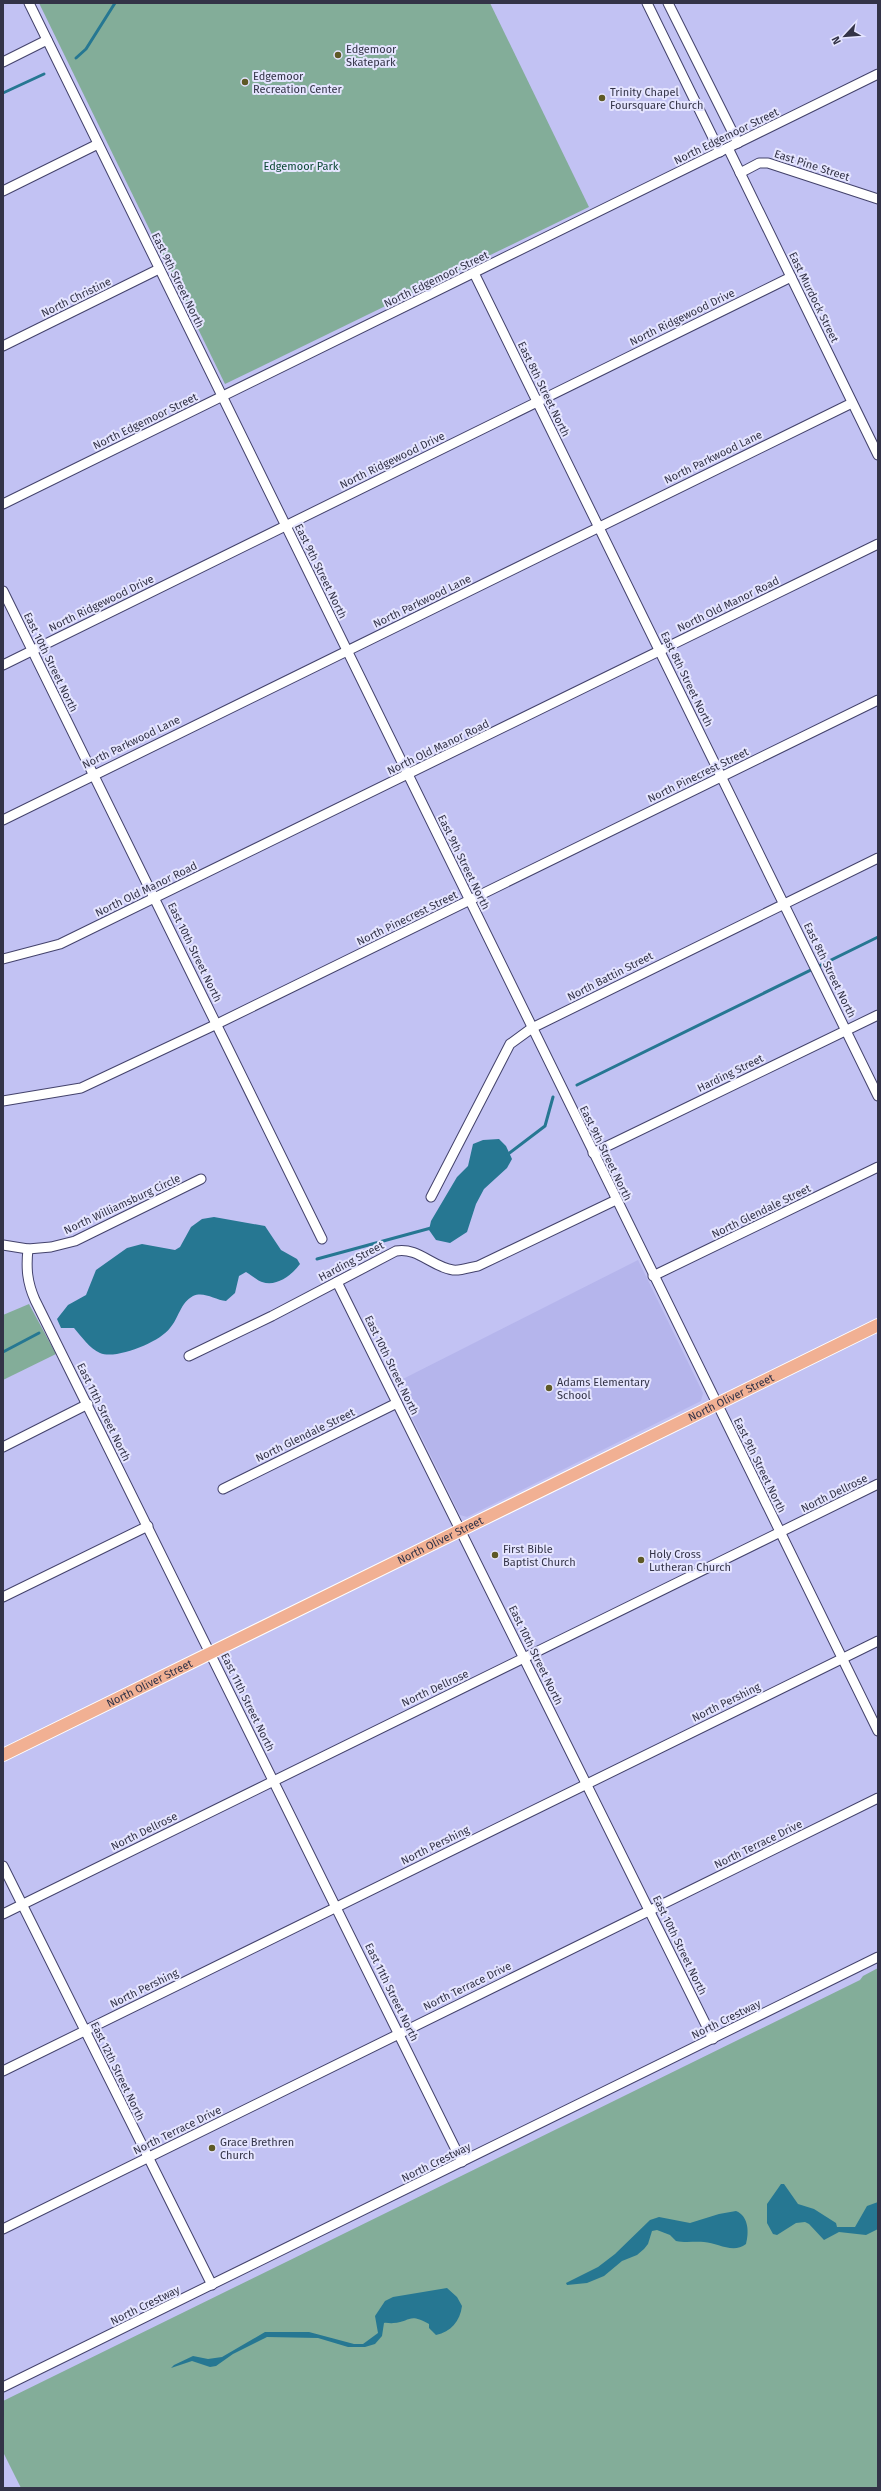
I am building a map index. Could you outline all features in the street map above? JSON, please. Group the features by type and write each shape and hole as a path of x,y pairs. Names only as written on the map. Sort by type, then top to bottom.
{"main road":[{"name":"North Oliver Street","path":"3,1755 878,1325"}],"street":[{"name":"East 9th Street North","path":"29,3 653,1276 878,1731"},
{"name":"East Murdock Street","path":"647,3 724,150 740,173 878,456"},
{"path":"668,3 738,143"},
{"path":"3,62 47,40"},
{"name":"North Edgemoor Street","path":"3,504 878,74"},
{"path":"3,191 98,144"},
{"name":"East Pine Street","path":"740,173 759,163 768,163 878,199"},
{"name":"North Christine","path":"3,346 159,269"},
{"name":"East 8th Street North","path":"474,273 878,1096"},
{"name":"North Ridgewood Drive","path":"3,664 791,277"},
{"name":"North Parkwood Lane","path":"3,820 93,774 852,403"},
{"name":"North Old Manor Road","path":"3,960 60,944 878,544"},
{"name":"East 10th Street North","path":"3,591 322,1238"},
{"name":"North Pinecrest Street","path":"3,1101 81,1088 217,1024 878,700"},
{"name":"North Battin Street","path":"431,1197 510,1044 532,1028 878,858"},
{"name":"Harding Street","path":"593,1153 878,1015"},
{"name":"North Glendale Street","path":"653,1276 878,1167"},
{"name":"North Williamsburg Circle","path":"3,1245 28,1249 51,1247 80,1239 201,1179"},
{"name":"Harding Street","path":"189,1356 396,1251 406,1249 437,1265 454,1270 478,1266 616,1200"},
{"name":"East 11th Street North","path":"28,1249 26,1270 28,1284 462,2162"},
{"name":"East 10th Street North","path":"337,1282 713,2039"},
{"name":"North Glendale Street","path":"223,1489 397,1403"},
{"path":"3,1448 88,1404"},
{"name":"North Dellrose","path":"3,1914 878,1484"},
{"path":"3,1597 148,1526"},
{"name":"North Pershing","path":"3,2071 878,1641"},
{"name":"North Terrace Drive","path":"3,2229 878,1798"},
{"name":"East 12th Street North","path":"3,1866 147,2158 212,2285"},
{"name":"North Crestway","path":"3,2387 878,1957"}],"shaded area":[{"path":"499,1139 506,1146 512,1159 507,1168 484,1189 476,1204 467,1232 450,1243 436,1240 429,1230 431,1221 457,1177 468,1166 473,1144 483,1140"},
{"path":"214,1217 265,1226 281,1250 297,1259 300,1264 284,1279 273,1283 262,1282 246,1272 239,1276 235,1293 226,1301 205,1295 193,1296 185,1303 173,1324 165,1333 148,1344 127,1352 107,1355 100,1353 89,1345 74,1328 61,1328 57,1319 68,1305 86,1295 96,1270 127,1248 142,1244 175,1250 180,1247 191,1227 202,1219"},
{"name":"Adams Elementary School","path":"638,1260 703,1393 701,1401 467,1517 460,1515 395,1383"},
{"path":"781,2184 784,2184 798,2204 814,2209 836,2223 837,2227 855,2227 867,2206 878,2202 878,2229 866,2235 839,2232 824,2240 809,2224 805,2222 796,2223 777,2235 773,2234 767,2223 767,2204"},
{"path":"736,2211 740,2213 746,2221 748,2230 746,2244 741,2247 731,2248 704,2242 676,2241 670,2235 657,2230 652,2231 648,2244 644,2249 637,2255 622,2261 604,2276 587,2283 567,2285 566,2283 598,2267 615,2254 650,2220 659,2217 690,2223 719,2214"},
{"path":"447,2288 457,2297 462,2306 457,2321 454,2325 441,2334 436,2335 429,2328 429,2324 422,2320 413,2318 399,2322 384,2323 382,2336 375,2344 365,2347 348,2347 318,2338 267,2337 233,2354 216,2366 210,2367 192,2361 171,2368 193,2356 208,2359 222,2357 265,2332 309,2332 354,2344 363,2344 378,2333 375,2316 385,2301 393,2297"}],"green space":[{"name":"Edgemoor Park","path":"39,3 490,3 589,207 225,384"},
{"path":"29,1304 56,1354 3,1380 3,1315"},
{"path":"878,1968 878,2488 21,2488 3,2452 3,2401 860,1980 863,1976"}],"waterway":[{"path":"76,58 86,49 115,3"},
{"path":"3,93 44,74"},
{"path":"577,1085 878,937"},
{"path":"507,1155 545,1126 553,1097"},
{"path":"317,1259 431,1228"},
{"path":"3,1352 39,1333"}],"place":[{"name":"Edgemoor Skatepark","path":"338,55"},
{"name":"Edgemoor Recreation Center","path":"245,82"},
{"name":"Trinity Chapel Foursquare Church","path":"602,98"},
{"name":"Adams Elementary School","path":"549,1388"},
{"name":"First Bible Baptist Church","path":"495,1555"},
{"name":"Holy Cross Lutheran Church","path":"641,1560"},
{"name":"Grace Brethren Church","path":"212,2148"}]}
